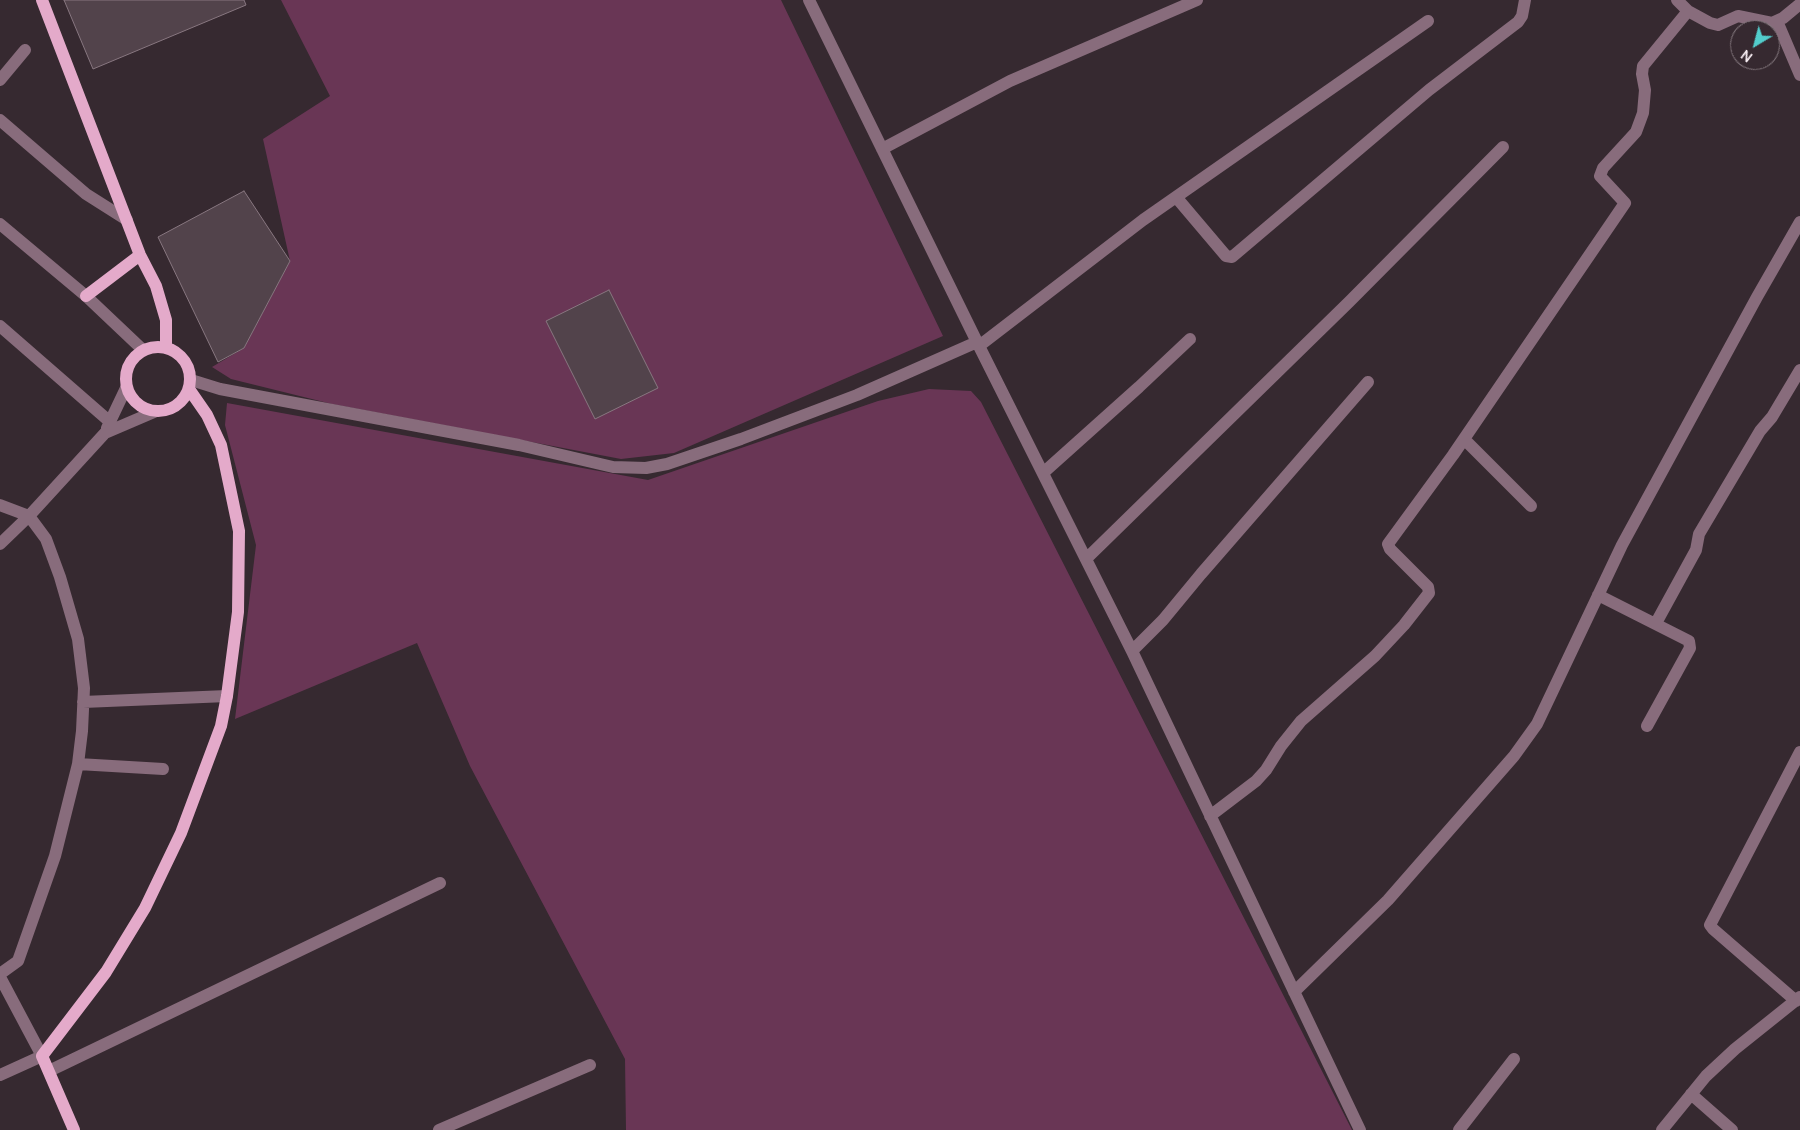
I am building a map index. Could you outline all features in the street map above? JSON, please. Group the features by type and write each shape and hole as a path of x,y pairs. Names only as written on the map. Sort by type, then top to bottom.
{"main road":[{"path":"42,0 140,255 156,286 166,320 166,347"},
{"path":"86,296 140,255"},
{"path":"74,1130 42,1056 106,972 145,908 182,833 221,726 227,696 238,612 240,531 221,445 190,384 189,369 184,359 176,352 166,347 154,347 134,356 128,366 126,388 133,400 142,407 154,412 176,407 184,399 190,384"}],"street":[{"path":"809,0 978,344 1132,651 1360,1130"},
{"path":"882,149 1010,81 1198,0"},
{"path":"1176,197 1226,256 1232,257 1429,90 1518,22 1522,16 1525,0"},
{"path":"1677,0 1688,12 1718,25 1738,16 1757,20"},
{"path":"1779,20 1800,4"},
{"path":"1210,816 1256,781 1266,770 1301,720 1375,656 1404,625 1429,593 1428,587 1390,549 1388,544 1464,439 1625,203 1600,176 1603,168 1636,132 1643,113 1645,90 1642,74 1643,66 1688,12"},
{"path":"190,384 519,445 613,467 646,468 667,464 741,439 857,395 978,344 1143,220 1428,21"},
{"path":"1780,28 1800,75"},
{"path":"0,80 24,50"},
{"path":"0,120 86,194 127,220"},
{"path":"1086,559 1363,288 1503,147"},
{"path":"1294,992 1388,900 1514,756 1537,724 1622,545 1800,222"},
{"path":"0,226 86,296 144,350"},
{"path":"0,326 107,427"},
{"path":"1043,473 1190,339"},
{"path":"1656,623 1696,550 1699,534 1760,431 1772,417 1800,370"},
{"path":"1132,651 1163,620 1368,382"},
{"path":"0,544 29,516 107,427 126,388"},
{"path":"107,427 154,412"},
{"path":"1464,439 1531,506"},
{"path":"0,505 29,516 46,539 63,586 78,639 84,688 78,764 55,856 18,961 0,976 42,1056 0,1075"},
{"path":"1598,595 1689,641 1690,648 1647,726"},
{"path":"84,702 227,696"},
{"path":"1662,1130 1706,1076 1735,1049 1798,999 1710,925 1800,752"},
{"path":"78,764 163,769"},
{"path":"49,1071 440,883"},
{"path":"1459,1130 1514,1060"},
{"path":"439,1130 590,1065"},
{"path":"1691,1094 1732,1130"}],"shaded area":[{"path":"281,0 781,0 943,336 674,453 621,459 332,404 231,379 212,367 244,348 290,261 263,139 330,96"},
{"path":"929,389 971,391 981,402 1352,1130 626,1130 625,1059 470,766 417,643 235,719 256,545 225,425 227,403 648,480 878,401"}],"building":[{"path":"64,0 244,0 246,5 93,69"},
{"path":"244,191 290,261 244,348 218,362 158,237"},
{"path":"609,290 658,388 595,419 546,321"}]}
